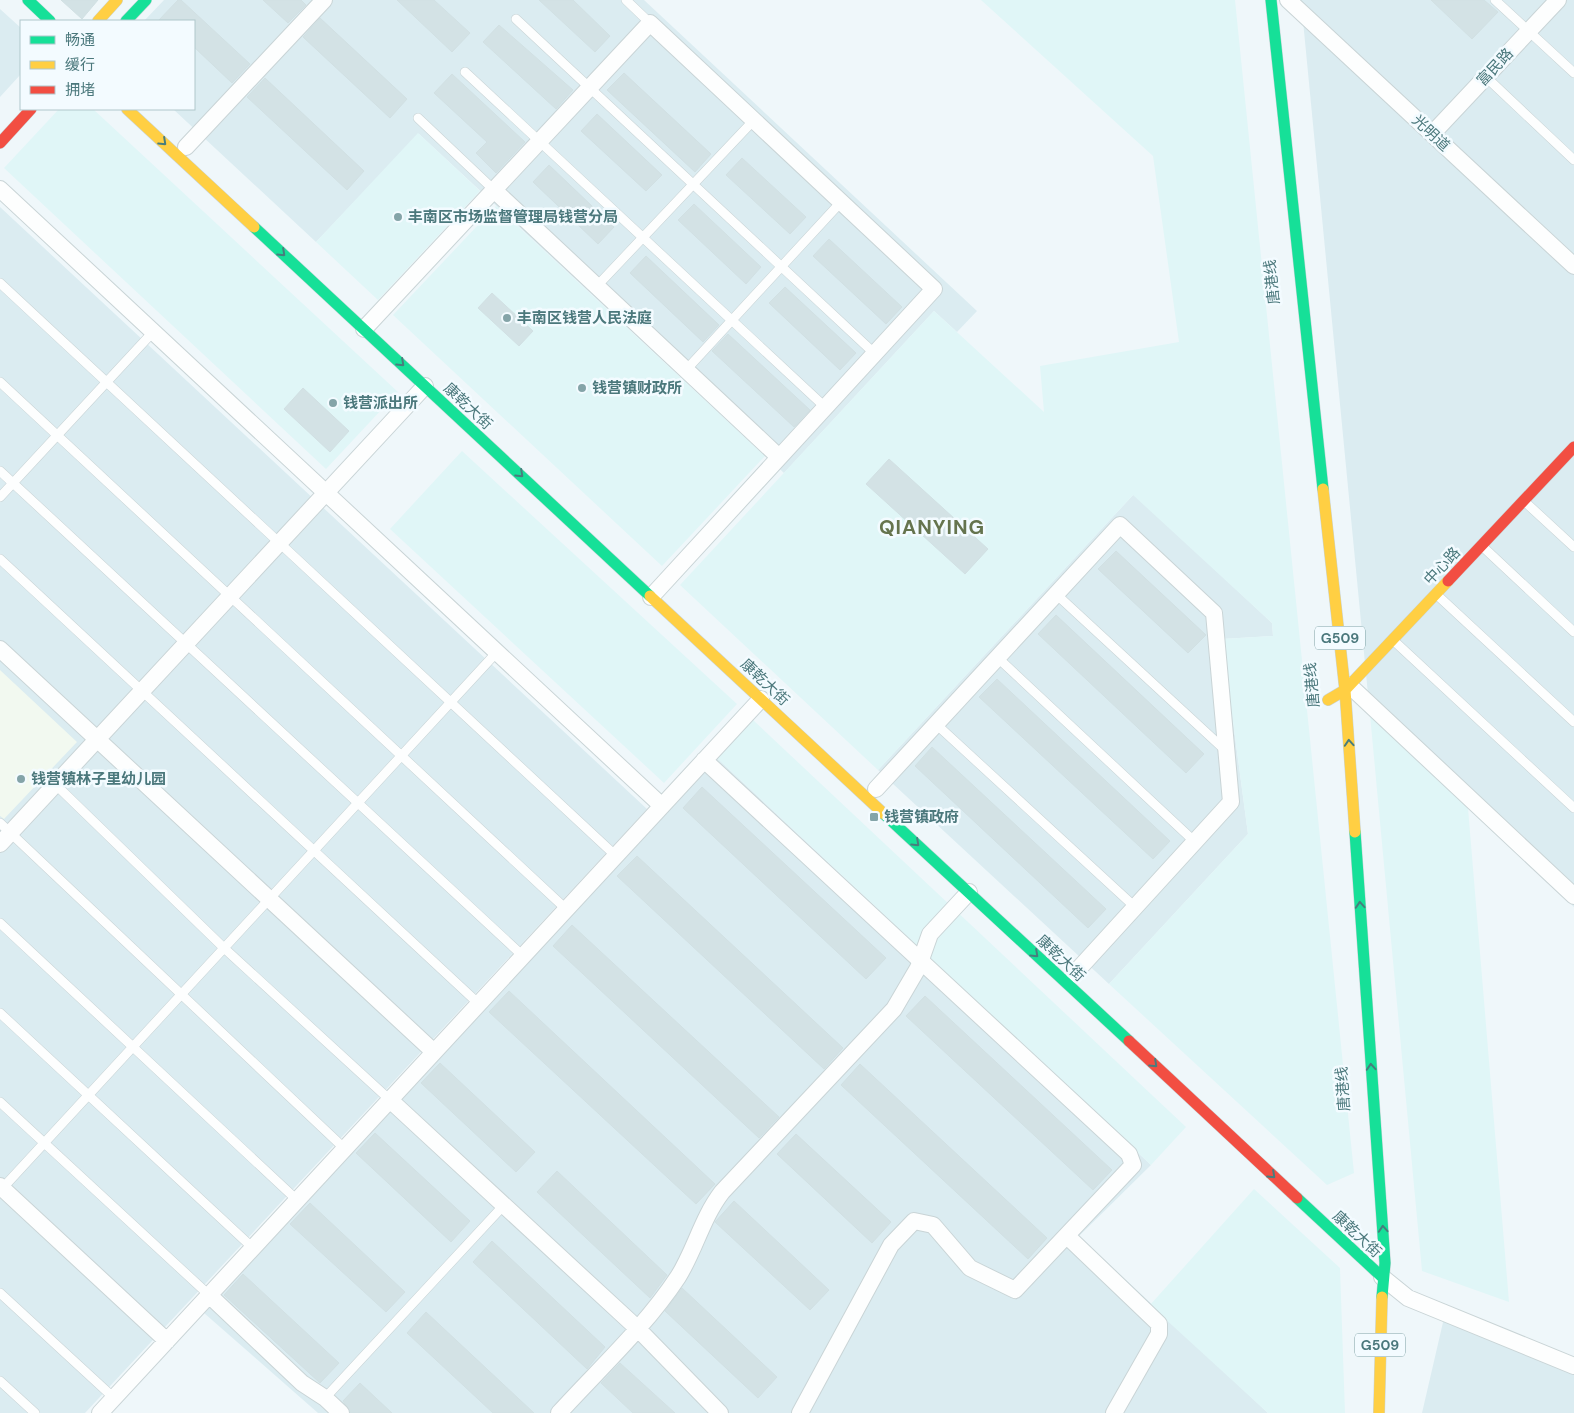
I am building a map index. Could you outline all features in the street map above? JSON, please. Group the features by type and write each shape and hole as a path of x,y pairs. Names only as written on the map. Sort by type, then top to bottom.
{"main road":[{"path":"28,0 49,20"},
{"path":"99,20 117,0"},
{"path":"127,20 146,0"},
{"path":"1260,0 1268,89"},
{"name":"唐港线","path":"1271,0 1347,687 1383,1270 1379,1413"},
{"path":"16,5 33,20"},
{"path":"0,143 30,110"},
{"name":"康乾大街","path":"128,110 370,322 657,590 761,699 974,886 1383,1270"},
{"name":"中心路","path":"1328,700 1347,687 1573,451"},
{"name":"康乾大街","path":"1071,971 1190,1081"},
{"name":"唐港线","path":"1370,1249 1383,1270"}],"street":[{"path":"186,147 324,0"},
{"name":"光明道","path":"1288,0 1574,266"},
{"name":"富民路","path":"1432,134 1558,0"},
{"path":"370,322 650,23 754,120 934,289 657,590"},
{"path":"0,189 662,806"},
{"path":"494,190 779,457"},
{"path":"3,834 56,785 430,380"},
{"path":"875,789 1120,525 1214,613 1231,802 1135,907 1071,971"},
{"path":"0,650 434,1052"},
{"path":"1347,687 1574,896"},
{"path":"100,1413 761,699"},
{"path":"704,760 1129,1154 1133,1166 1015,1290 970,1268 933,1225 914,1221 891,1245 800,1413"},
{"path":"559,1413 637,1328 679,1275 709,1209 722,1192 894,1008 908,988 930,934 974,886"},
{"path":"390,1100 637,1328 720,1413"},
{"path":"1,1189 167,1340"},
{"path":"1066,1236 1159,1324 1159,1334 1114,1413"},
{"path":"1383,1270 1408,1298 1574,1366"},
{"path":"209,1296 302,1382 325,1398 341,1413"}],"lane":[{"path":"626,0 650,23"},
{"path":"1495,0 1574,73"},
{"path":"516,19 874,353"},
{"path":"465,72 825,407"},
{"path":"1486,77 1574,160"},
{"path":"418,118 494,190"},
{"path":"596,286 754,120"},
{"path":"686,370 841,202"},
{"path":"0,283 616,856"},
{"path":"0,498 153,332"},
{"path":"0,382 566,910"},
{"path":"0,471 523,956"},
{"path":"1524,501 1574,547"},
{"path":"1482,545 1574,632"},
{"path":"0,559 479,1004"},
{"path":"1056,594 1226,750"},
{"path":"1436,594 1574,722"},
{"path":"1393,639 1574,808"},
{"path":"1,1189 496,652"},
{"path":"998,658 1194,842"},
{"path":"936,724 1135,907"},
{"path":"56,785 224,948 390,1100"},
{"path":"3,834 181,994 345,1149"},
{"path":"0,923 297,1200"},
{"path":"0,1013 253,1248"},
{"path":"0,1102 209,1296"},
{"path":"325,1398 504,1205"},
{"path":"0,1293 114,1398"},
{"path":"0,1380 35,1413"}],"shaded area":[{"path":"164,0 644,0 977,311 957,332 934,311 784,473 419,134 316,242 174,110 195,110 195,20 145,20"},
{"path":"981,0 1235,0 1354,1173 1327,1185 1109,984 1248,834 1222,639 1273,636 1272,623 1133,495 878,770 680,585 934,311 1044,412 1040,366 1179,342 1153,156"},
{"path":"1301,0 1574,0 1574,907 1370,715"},
{"path":"0,9 20,27 20,75 0,97"},
{"path":"58,110 94,110 398,392 326,469 4,168"},
{"name":"丰南区市场监督管理局钱营分局","path":"418,133 480,191 378,300 316,242"},
{"path":"496,206 765,456 662,566 393,315"},
{"path":"0,207 647,809 85,1413 0,1413"},
{"path":"462,451 737,704 664,783 390,529"},
{"path":"1134,494 1272,623 1273,636 1222,639 1248,834 1109,984 878,770"},
{"name":"钱营镇林子里幼儿园","path":"0,670 77,742 4,819 0,816"},
{"path":"1370,715 1468,808 1509,1302 1422,1271"},
{"path":"753,720 1186,1127 1151,1165 717,758"},
{"path":"717,758 1151,1165 1079,1236 1268,1413 318,1413 204,1313"},
{"path":"1254,1189 1340,1268 1345,1413 1268,1413 1150,1305"},
{"path":"1444,1318 1574,1372 1574,1413 1422,1413"}],"building":[{"path":"61,0 98,0 82,19"},
{"path":"178,0 181,0 250,64 232,83 195,48 195,20 159,20"},
{"path":"263,0 301,0 306,5 288,23"},
{"path":"397,0 434,0 470,33 452,52"},
{"path":"539,0 573,0 610,36 595,52"},
{"path":"1431,0 1484,0 1498,12 1472,39"},
{"path":"320,18 407,99 390,118 303,37"},
{"path":"499,25 573,90 556,109 483,42"},
{"path":"624,73 711,154 695,172 607,90"},
{"path":"452,74 525,142 496,173 476,153 487,142 434,93"},
{"path":"265,78 364,171 347,190 247,97"},
{"path":"597,114 662,175 646,191 581,131"},
{"path":"742,158 806,217 790,234 726,175"},
{"path":"549,165 614,227 598,244 533,182"},
{"path":"694,204 761,267 746,284 678,220"},
{"path":"829,239 902,307 886,324 813,256"},
{"path":"646,256 719,325 703,342 630,273"},
{"path":"785,287 856,353 840,370 769,303"},
{"path":"492,293 533,331 519,346 478,308"},
{"path":"728,334 810,410 794,427 712,351"},
{"name":"钱营派出所","path":"303,388 349,431 330,452 284,409"},
{"path":"889,459 988,549 965,574 866,484"},
{"path":"1116,551 1206,635 1188,653 1098,569"},
{"path":"1056,615 1204,754 1186,773 1038,634"},
{"path":"997,679 1170,841 1153,859 979,697"},
{"path":"932,747 1106,909 1088,928 915,766"},
{"path":"702,787 886,958 866,979 683,808"},
{"path":"637,856 843,1048 824,1069 617,876"},
{"path":"572,925 779,1117 759,1138 553,946"},
{"path":"509,991 715,1184 696,1204 489,1012"},
{"path":"925,996 1112,1170 1093,1190 906,1016"},
{"path":"440,1063 535,1152 516,1172 421,1083"},
{"path":"860,1064 1047,1238 1028,1259 841,1085"},
{"path":"375,1133 470,1221 451,1242 356,1153"},
{"path":"796,1134 891,1222 872,1243 777,1154"},
{"path":"557,1171 667,1275 650,1298 537,1192"},
{"path":"734,1201 829,1290 810,1310 715,1222"},
{"path":"310,1203 405,1292 386,1312 290,1224"},
{"path":"492,1241 605,1347 587,1369 473,1262"},
{"path":"243,1274 339,1363 320,1383 224,1295"},
{"path":"682,1288 777,1377 758,1398 665,1311"},
{"path":"426,1312 534,1413 493,1413 407,1333"},
{"path":"620,1363 675,1413 633,1413 601,1383"},
{"path":"360,1383 392,1413 351,1413 343,1401"}],"traffic: fast":[{"path":"28,0 49,20"},
{"path":"127,20 146,0"},
{"path":"1271,0 1323,489"},
{"path":"254,227 650,596"},
{"path":"884,814 1129,1041"},
{"path":"1355,832 1385,1263 1382,1297"},
{"path":"1297,1198 1382,1277"}],"traffic: slow":[{"path":"99,20 117,0"},
{"path":"128,110 254,227"},
{"path":"1323,489 1345,690 1355,832"},
{"path":"1328,700 1345,690 1448,581"},
{"path":"650,596 884,814"},
{"path":"1379,1413 1382,1297"}],"traffic: jam":[{"path":"0,143 30,110"},
{"path":"1448,581 1574,447"},
{"path":"1129,1041 1297,1198"}],"place":[{"name":"丰南区市场监督管理局钱营分局","path":"398,217"},
{"name":"丰南区钱营人民法庭","path":"507,318"},
{"name":"钱营镇财政所","path":"582,388"},
{"name":"钱营派出所","path":"333,403"},
{"name":"钱营镇林子里幼儿园","path":"21,779"},
{"name":"钱营镇政府","path":"874,817"}],"district":[{"name":"QIANYING","path":"932,527"}]}
